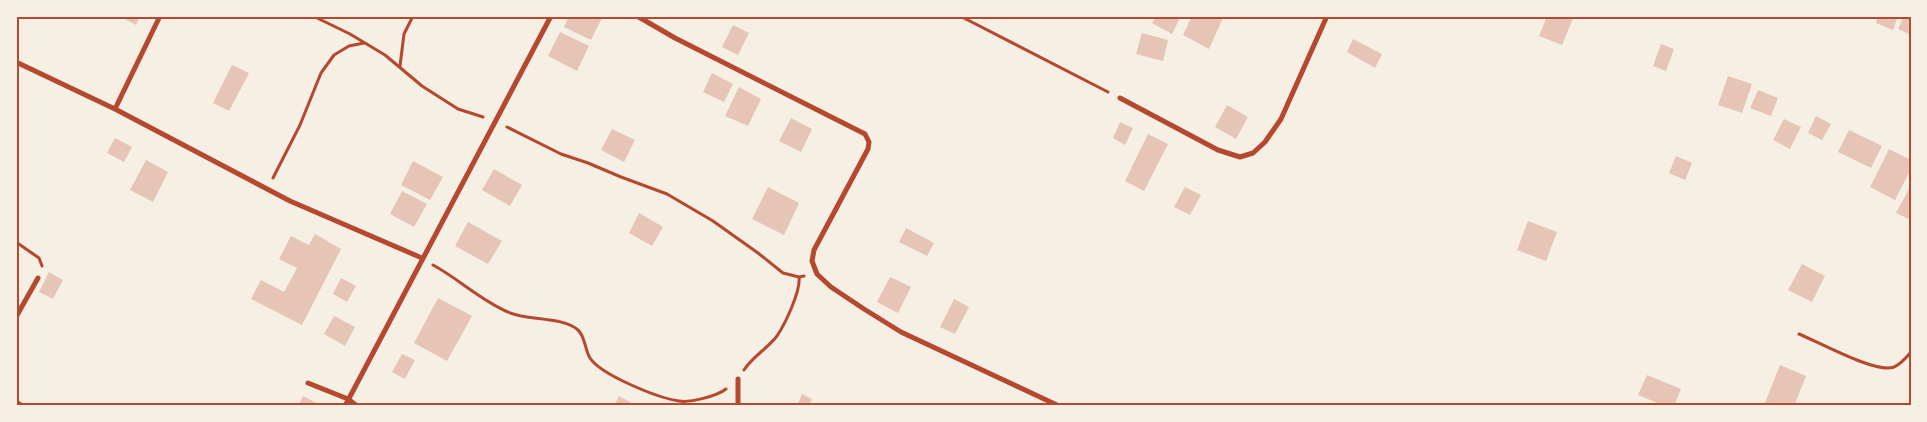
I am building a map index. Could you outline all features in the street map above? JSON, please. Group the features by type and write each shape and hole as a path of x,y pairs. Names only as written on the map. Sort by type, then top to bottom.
{"street":[{"path":"115,109 160,16"},
{"path":"345,406 551,16"},
{"path":"637,16 675,38 855,128 868,138 869,145 860,165 817,243 812,261 818,274 831,287 901,332 1059,406"},
{"path":"1120,98 1218,150 1240,157 1253,153 1266,142 1281,119 1327,16"},
{"path":"16,62 115,109 267,189 330,219 422,258"},
{"path":"16,317 38,278"},
{"path":"738,379 738,406"},
{"path":"308,383 348,399 358,406"}],"path":[{"path":"313,16 385,55 422,86 458,109 495,121 561,154 667,194 720,225 783,273 799,277 818,274"},
{"path":"400,67 404,34 413,16"},
{"path":"960,16 1120,98"},
{"path":"267,189 300,125 322,73 334,55 349,46 365,43"},
{"path":"16,242 34,253 41,260 42,268 38,278"},
{"path":"422,258 444,271 470,291 509,312 563,323 578,330 590,358 598,366 627,382 680,402 695,401 723,391 738,379 750,360 776,336 796,295 800,282 799,277"},
{"path":"1800,334 1877,368 1892,368 1902,362 1911,352"},
{"path":"16,401 25,406"}],"building":[{"path":"119,16 140,16 136,25"},
{"path":"569,16 603,16 591,40 564,27"},
{"path":"1156,16 1181,16 1172,34 1152,23"},
{"path":"1192,16 1224,16 1209,49 1183,35"},
{"path":"1547,16 1574,16 1562,45 1539,36"},
{"path":"1878,16 1898,16 1893,30 1876,23"},
{"path":"1904,16 1911,16 1911,35 1898,29"},
{"path":"733,25 749,33 738,55 722,47"},
{"path":"560,32 589,46 577,71 548,56"},
{"path":"1142,33 1168,40 1163,61 1136,54"},
{"path":"1353,39 1382,54 1375,68 1347,52"},
{"path":"1661,44 1674,49 1666,71 1653,66"},
{"path":"232,65 249,73 229,111 213,103"},
{"path":"712,73 733,84 724,102 703,92"},
{"path":"1728,76 1752,84 1742,113 1718,105"},
{"path":"739,87 761,99 748,126 725,116"},
{"path":"1758,90 1778,98 1771,116 1750,108"},
{"path":"1227,105 1248,117 1236,139 1215,127"},
{"path":"1816,116 1831,124 1822,140 1808,133"},
{"path":"791,118 812,129 801,152 779,141"},
{"path":"1784,119 1801,127 1790,149 1773,140"},
{"path":"1120,122 1133,128 1125,145 1113,138"},
{"path":"612,129 635,140 624,162 601,150"},
{"path":"1849,130 1882,146 1871,168 1838,152"},
{"path":"1148,134 1168,144 1144,191 1125,181"},
{"path":"115,138 132,147 124,162 107,153"},
{"path":"1889,149 1911,160 1911,169 1895,200 1870,187"},
{"path":"1676,156 1692,163 1685,180 1669,173"},
{"path":"146,160 168,172 153,202 130,190"},
{"path":"413,161 443,177 430,200 401,185"},
{"path":"494,169 522,185 510,206 482,190"},
{"path":"1911,185 1911,220 1896,213"},
{"path":"768,187 799,203 784,235 752,219"},
{"path":"1185,187 1201,195 1190,215 1174,207"},
{"path":"402,191 427,204 414,227 390,214"},
{"path":"639,213 663,227 652,246 629,233"},
{"path":"1528,221 1557,232 1546,261 1517,250"},
{"path":"468,222 502,241 488,264 455,246"},
{"path":"906,228 934,243 927,256 899,242"},
{"path":"315,234 341,249 302,325 251,299 261,280 284,292 297,268 279,259 291,236 309,245"},
{"path":"1802,264 1825,276 1812,302 1788,290"},
{"path":"49,272 63,280 53,299 39,292"},
{"path":"890,277 911,287 898,313 877,302"},
{"path":"341,278 356,286 347,302 333,294"},
{"path":"438,298 472,316 447,361 414,343"},
{"path":"954,299 969,307 955,334 940,327"},
{"path":"334,316 355,327 345,346 324,334"},
{"path":"402,354 415,360 405,379 392,372"},
{"path":"1780,365 1806,376 1794,406 1771,406 1765,403"},
{"path":"1647,375 1681,389 1674,406 1665,406 1638,395"},
{"path":"802,394 812,399 809,406 797,406"},
{"path":"303,396 322,406 298,406"},
{"path":"619,396 637,406 614,406"}]}
